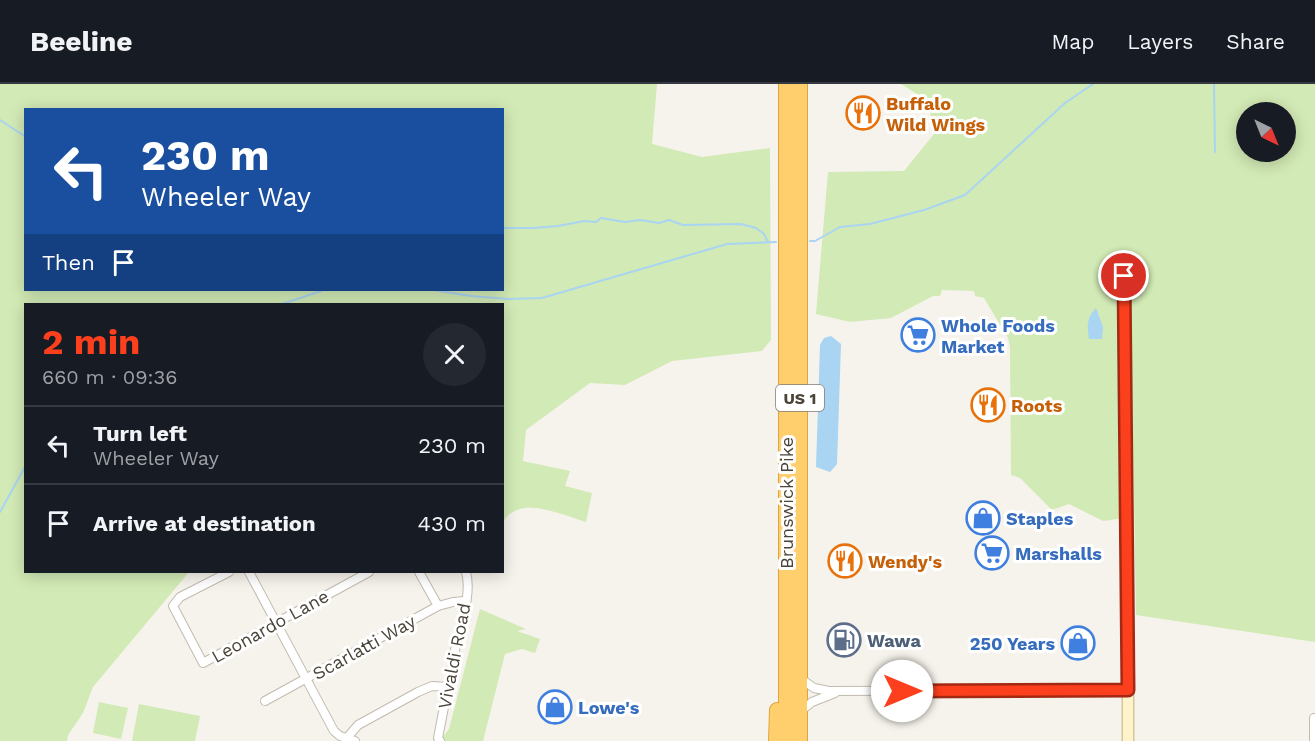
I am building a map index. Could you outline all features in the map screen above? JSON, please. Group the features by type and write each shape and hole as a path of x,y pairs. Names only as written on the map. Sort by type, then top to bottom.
{"highway":[{"name":"Brunswick Pike","path":"786,84 786,741"},
{"name":"Brunswick Pike","path":"800,84 800,741"},
{"path":"776,741 778,691 787,631"}],"street":[{"path":"1124,276 1128,741"},
{"name":"Leonardo Lane","path":"228,573 180,597 173,606 203,663 367,573"},
{"path":"250,573 334,731 346,739 355,741"},
{"path":"420,573 438,606"},
{"name":"Vivaldi Road","path":"440,741 438,738 469,581 466,573"},
{"name":"Scarlatti Way","path":"265,701 438,606 465,601"},
{"path":"800,678 814,688 842,691 1128,690"},
{"path":"346,739 358,725 418,692 432,686 448,687"},
{"path":"800,712 812,702 842,691"},
{"path":"1314,718 1314,741"}],"green space":[{"path":"0,84 657,84 652,144 702,157 770,148 771,340 762,351 672,361 625,385 590,383 526,430 523,461 570,471 565,486 592,493 586,522 542,509 530,508 519,509 504,521 504,303 24,303 24,573 188,573 93,687 83,713 68,735 67,741 0,741"},
{"path":"901,84 1315,84 1315,642 1136,615 1130,275 1125,275 1125,518 1103,521 1069,504 1052,510 1020,478 1011,475 1010,347 1008,338 984,298 975,296 974,291 942,290 940,296 933,296 891,318 850,322 816,314 828,172 904,171 934,134 928,101"},
{"path":"480,609 526,629 517,631 540,639 535,653 522,649 505,654 483,741 440,741 449,729"},
{"path":"99,702 128,708 121,739 93,733"},
{"path":"139,704 200,716 195,741 132,741"}],"water":[{"path":"1096,308 1103,327 1102,339 1089,339 1088,323 1090,315"},
{"path":"831,336 841,344 837,464 830,472 816,467 820,345 824,338"}],"waterway":[{"path":"810,241 815,241 840,227 870,224 924,210 965,195 1065,103 1093,84"},
{"path":"1214,84 1215,152"},
{"path":"0,120 24,136"},
{"path":"504,228 558,226 584,221 596,222 601,218 625,222 640,220 659,223 669,220 683,225 741,224 756,228 764,234 768,242"},
{"path":"439,291 509,299 542,298 727,244 776,242"},
{"path":"285,303 321,291"},
{"path":"0,512 24,469"}],"place":[{"name":"Buffalo Wild Wings","path":"863,113"},
{"name":"Whole Foods Market","path":"918,335"},
{"name":"Roots","path":"988,405"},
{"name":"Staples","path":"983,518"},
{"name":"Marshalls","path":"992,553"},
{"name":"Wendy's","path":"845,561"},
{"name":"Wawa","path":"844,640"},
{"name":"250 Years","path":"1078,643"},
{"name":"Lowe's","path":"555,707"}],"route":[{"path":"902,691 1128,690 1124,276"}]}
